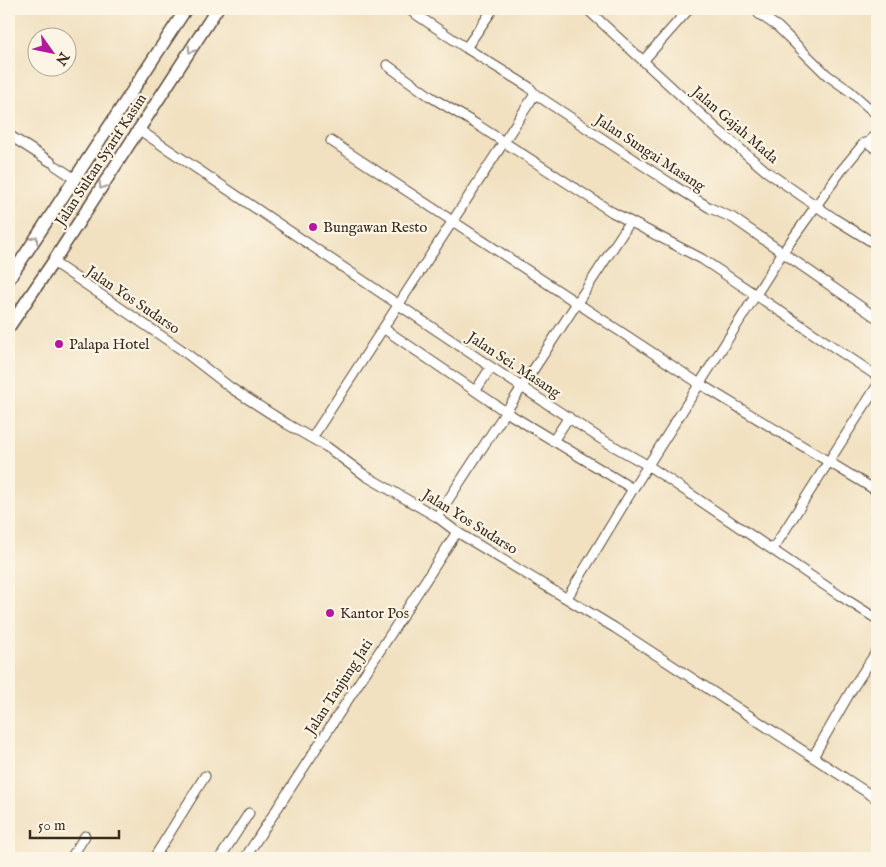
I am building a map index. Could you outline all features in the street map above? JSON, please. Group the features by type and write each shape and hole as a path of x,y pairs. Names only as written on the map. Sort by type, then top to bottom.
{"street":[{"name":"Jalan Sultan Syarif Kasim","path":"9,280 186,9"},
{"name":"Jalan Sultan Syarif Kasim","path":"9,327 217,9"},
{"name":"Jalan Sungai Masang","path":"408,9 466,48 522,82 535,94 673,185 710,208 734,218 877,318"},
{"path":"466,48 493,9"},
{"name":"Jalan Gajah Mada","path":"587,9 718,130 766,171 877,245"},
{"path":"643,61 688,9"},
{"path":"760,14 778,27 827,75 851,92 877,115"},
{"path":"387,65 431,98 505,142 612,212 702,259 877,376"},
{"path":"312,438 535,94"},
{"name":"Jalan Sei. Masang","path":"138,129 601,439 649,466 877,619"},
{"path":"567,598 633,489 758,295 783,252 864,143 868,143 877,132"},
{"path":"9,135 74,178"},
{"path":"331,141 700,384 877,491"},
{"path":"868,143 877,150"},
{"path":"437,517 630,222"},
{"name":"Jalan Yos Sudarso","path":"53,262 182,350 231,388 312,438 366,476 437,517 457,532 567,598 877,798"},
{"path":"383,328 506,412 633,489"},
{"path":"476,390 491,366"},
{"path":"773,550 877,386"},
{"path":"553,442 569,417"},
{"name":"Jalan Tanjung Jati","path":"244,858 457,532"},
{"path":"813,757 852,689 877,651"},
{"path":"154,858 205,776"},
{"path":"220,858 249,813"},
{"path":"71,858 85,836"}],"place":[{"name":"Bungawan Resto","path":"313,227"},
{"name":"Palapa Hotel","path":"59,344"},
{"name":"Kantor Pos","path":"330,613"}]}
